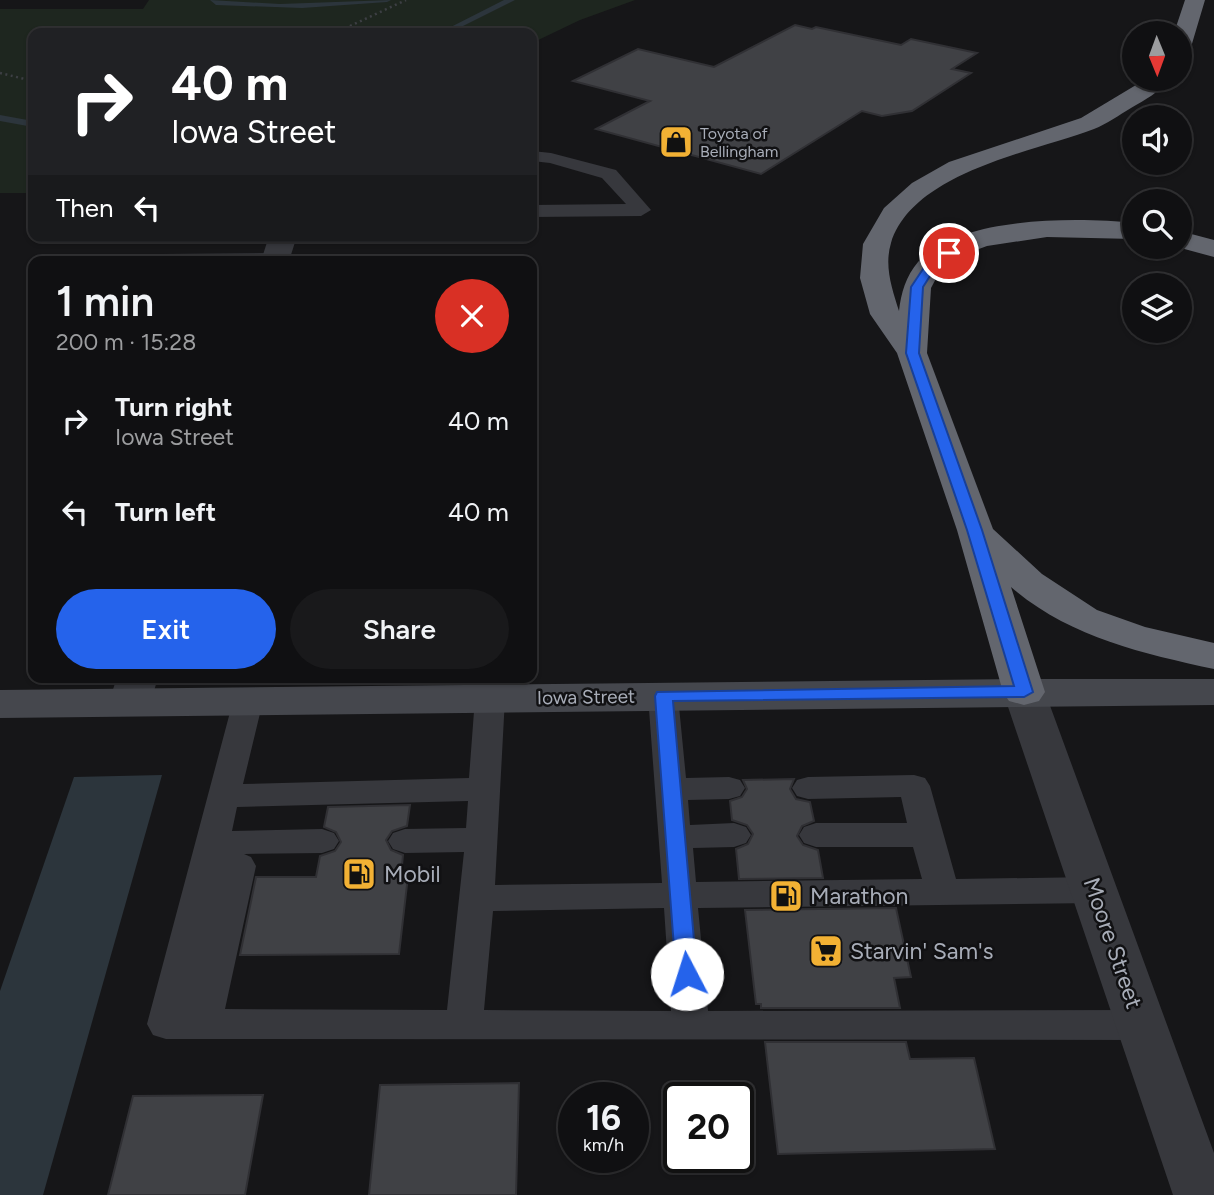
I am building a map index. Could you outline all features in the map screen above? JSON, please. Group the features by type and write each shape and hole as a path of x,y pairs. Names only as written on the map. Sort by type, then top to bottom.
{"highway":[{"path":"1187,21 1195,0"},
{"path":"1024,692 975,530 912,353 885,314 874,278 877,244 893,214 921,188 958,167 1089,123 1143,91"},
{"path":"912,353 917,287 933,263 965,244 1009,232 1061,227 1122,230"},
{"path":"1192,243 1214,249"},
{"path":"975,530 1013,571 1082,617 1166,646 1214,656"}],"main road":[{"name":"Iowa Street","path":"0,704 134,690 248,701 1214,692"}],"street":[{"name":"Moore Street","path":"1024,692 1201,1195"}],"lane":[{"path":"537,157 609,174 641,210 537,211"},
{"path":"220,256 278,252"},
{"path":"663,696 691,1026"},
{"path":"464,1025 482,840 490,698"},
{"path":"248,701 166,1024 1141,1026"},
{"path":"808,788 914,786 942,891"},
{"path":"671,789 729,788"},
{"path":"224,796 486,789"},
{"path":"675,837 734,835"},
{"path":"816,835 928,835"},
{"path":"405,841 482,840"},
{"path":"210,849 322,841"},
{"path":"476,898 1094,890"}],"path":[{"path":"346,28 406,0"},
{"path":"0,74 28,80"}],"shaded area":[{"path":"149,0 635,0 580,20 537,41 537,28 28,28 28,193 0,193 0,9 143,9"},
{"path":"162,775 43,1195 0,1195 0,991 74,777"}],"building":[{"path":"795,25 901,45 911,39 977,53 952,69 971,73 912,111 882,116 862,111 761,174 596,129 650,101 573,81 638,49 714,67"},
{"path":"794,779 790,789 796,799 810,802 814,821 802,826 797,836 803,845 818,850 823,878 739,879 736,849 748,844 753,834 747,825 732,820 730,801 742,797 747,789 743,780"},
{"path":"410,805 407,826 392,831 386,840 391,850 403,855 401,876 408,876 399,954 240,955 256,877 316,877 320,856 335,851 341,842 336,832 324,827 328,807"},
{"path":"896,908 911,977 894,978 900,1008 761,1008 761,1004 756,1004 745,910"},
{"path":"765,1042 906,1042 910,1059 974,1058 995,1149 778,1154"},
{"path":"519,1083 516,1195 369,1195 380,1085"},
{"path":"263,1095 245,1195 108,1195 133,1096"}],"waterway":[{"path":"214,0 216,3 237,5 280,6 387,0"},
{"path":"453,28 511,0"},
{"path":"0,118 28,123"}],"place":[{"name":"Toyota of Bellingham","path":"676,142"},
{"name":"Mobil","path":"359,874"},
{"name":"Marathon","path":"786,896"},
{"name":"Starvin' Sam's","path":"826,951"}],"route":[{"path":"687,974 663,696 1024,692 975,530 912,353 917,287 933,263 949,253"}]}
